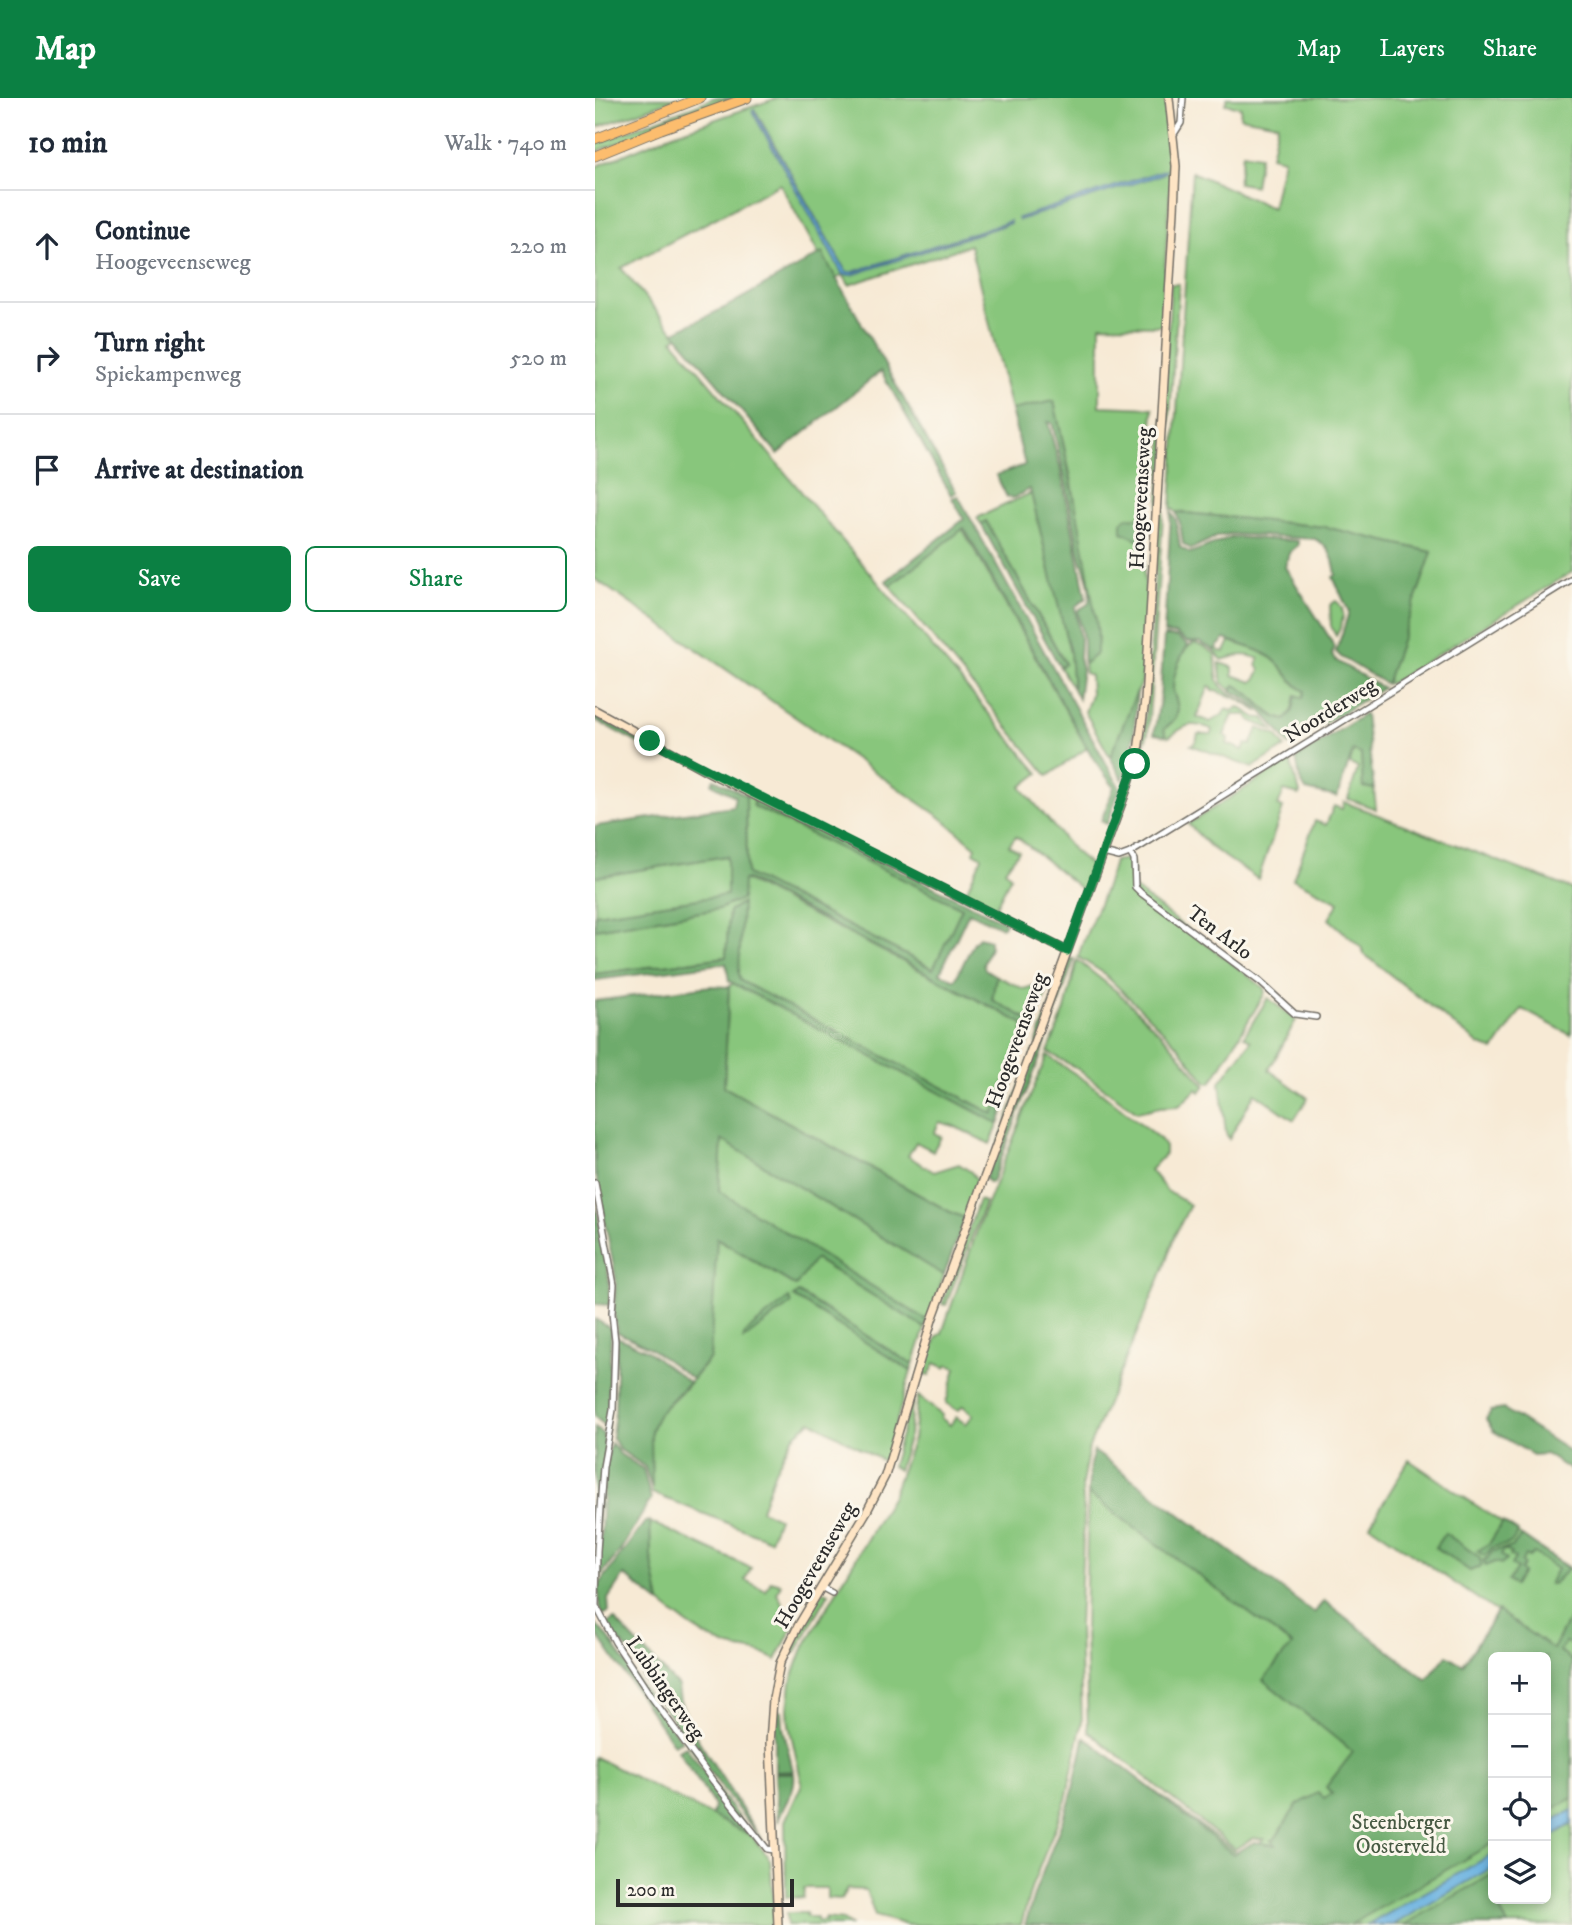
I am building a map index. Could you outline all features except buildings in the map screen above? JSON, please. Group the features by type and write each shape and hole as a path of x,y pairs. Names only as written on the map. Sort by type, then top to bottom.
{"highway":[{"path":"595,139 699,98"},
{"path":"595,156 747,98"}],"main road":[{"name":"Hoogeveenseweg","path":"778,1925 770,1743 775,1686 788,1644 885,1476 936,1308 1135,764 1143,720 1174,223 1176,166 1169,98"},
{"path":"595,710 730,783 1067,951"}],"street":[{"name":"Hoogeveenseweg","path":"1174,134 1181,123 1183,98"},
{"name":"Noorderweg","path":"1130,853 1572,579"},
{"path":"1103,853 1119,857 1130,853"},
{"name":"Ten Arlo","path":"1130,853 1134,864 1135,887 1140,893 1260,982 1295,1014 1316,1017"},
{"name":"Lubbingerweg","path":"595,1183 614,1284 612,1313 615,1341 613,1410 603,1467 597,1551 597,1606 615,1643 650,1695 767,1849 774,1850"},
{"path":"821,1587 832,1593"}],"green space":[{"path":"595,98 678,98 595,128"},
{"path":"714,98 733,98 595,152 595,144"},
{"path":"777,98 1166,98 1171,175 1161,326 1100,325 1100,406 1153,408 1148,516 1127,518 1123,532 1146,543 1144,574 1147,598 1142,682 1110,757 1085,712 1091,694 1090,675 1085,673 1084,664 1095,655 1098,640 1072,482 1054,402 1011,410 970,245 849,285 843,275 836,279 822,254 819,255 780,184 621,268 677,336 673,340 1039,773 1021,787 1074,851 1093,867 1084,891 1016,836 1009,845 1019,851 1005,870 1011,876 995,908 965,894 982,857 974,852 976,847 940,817 595,579 595,167 673,134","holes":["755,110 846,272 1010,223 847,275 752,111"]},
{"path":"1227,98 1572,98 1572,572 1391,683 1386,684 1432,552 1325,527 1176,512 1171,508 1192,172 1272,208 1283,159 1271,156 1278,124 1240,117 1241,107 1225,104"},
{"path":"1243,153 1260,156 1255,186 1238,183"},
{"path":"822,253 956,492 951,495 881,371 778,454 674,332 724,308"},
{"path":"1171,284 1179,284 1148,733 1143,747 1152,627"},
{"path":"1054,401 1079,520 1098,632 1095,655 1084,664 1078,610 1088,604 1089,584 1079,551 1052,423 1048,422 1060,467 1086,598 1075,607 1082,670 1078,699 1073,689 1070,653 1030,489 1013,498 1007,497 996,475 1025,465 1011,410"},
{"path":"1031,493 1070,653 1073,689 1060,667 1065,663 986,521 981,524 977,518"},
{"path":"958,496 1120,788 1107,824 1101,821 1114,787 1093,758 964,528 890,586 886,581 964,519 952,498"},
{"path":"1171,512 1176,520 1180,547 1190,553 1231,537 1298,541 1298,545 1289,553 1285,567 1331,640 1334,648 1332,655 1337,661 1383,688 1289,745 1257,707 1232,691 1235,685 1272,715 1286,720 1293,710 1296,695 1303,698 1305,691 1295,684 1279,664 1259,651 1225,639 1214,650 1200,642 1188,642 1176,634 1164,633"},
{"path":"1176,512 1325,527 1432,552 1386,684 1336,652 1349,612 1333,577 1336,575 1332,559 1320,542 1315,539 1230,534 1218,536 1191,549 1183,544"},
{"path":"1148,516 1146,543 1122,532 1122,522 1127,518"},
{"path":"986,521 1065,664 1060,667 981,524"},
{"path":"962,528 1087,748 1048,776 890,586"},
{"path":"1336,601 1343,613 1336,636 1331,627 1330,605"},
{"path":"1164,636 1177,637 1188,645 1174,677 1177,714 1164,729 1166,736 1154,734 1160,699"},
{"path":"1230,641 1268,656 1306,691 1303,698 1296,696 1293,710 1286,720 1271,714 1249,694 1232,688 1232,691 1222,683 1219,663 1233,667 1233,675 1252,682 1260,670 1257,665 1259,659 1254,657 1240,655 1222,660 1214,650 1217,647 1219,651 1225,652"},
{"path":"1194,643 1215,654 1221,686 1259,712 1236,698 1212,690 1209,686 1197,717 1210,722 1222,715 1226,709 1232,711 1239,707 1257,718 1264,718 1273,730 1251,721 1247,715 1233,715 1224,735 1228,738 1227,744 1243,750 1246,744 1251,745 1258,728 1276,735 1285,747 1252,768 1191,745 1196,742 1198,734 1211,734 1212,730 1209,728 1187,726 1169,737 1166,736 1164,729 1177,714 1174,676 1184,651"},
{"path":"1137,691 1134,736 1123,780 1110,757"},
{"path":"595,713 654,747 649,749 595,720"},
{"path":"1365,714 1374,789 1363,787 1361,754 1353,751 1337,797 1306,790 1300,780 1296,758"},
{"path":"1353,751 1361,753 1363,787 1374,789 1376,809 1348,799 1358,768 1350,764"},
{"path":"1290,760 1300,793 1299,795 1284,791 1278,806 1283,808 1258,879 1212,848 1188,824"},
{"path":"714,779 746,795 747,874 933,969 962,908 753,806 754,799 1005,922 1000,927 969,912 940,973 955,980 974,942 979,937 990,940 983,964 985,969 996,976 992,1000 1035,1023 1030,1038 1023,1036 1024,1024 747,879 743,880 742,899 719,909 595,929 595,914 727,895 727,856 595,877 595,826 733,806 735,796 712,784"},
{"path":"746,795 754,799 753,806 962,908 934,969 747,874"},
{"path":"1344,802 1572,889 1571,1035 1522,1009 1494,1050 1480,1045 1364,954 1361,947 1329,919 1339,902 1293,879 1315,821 1326,825 1334,806 1342,809"},
{"path":"727,856 727,895 595,914 595,877"},
{"path":"1126,859 1132,864 1134,888 1264,988 1265,993 1211,1083 1206,1082 1178,1046 1102,972 1078,957 1114,861"},
{"path":"743,879 1024,1024 1023,1036 1030,1038 1028,1044 1021,1041 1011,1070 1017,1072 1015,1078 1007,1076 993,1114 740,981 729,911 726,957 595,974 595,929 719,909 737,901"},
{"path":"742,903 741,981 993,1114 1008,1075 1015,1078 999,1124 729,981 726,963 595,980 595,974 726,957 729,911"},
{"path":"1067,958 1074,959 1043,1050 1036,1044"},
{"path":"1077,960 1120,994 1167,1040 1205,1085 1200,1092 1197,1089 1179,1106 1137,1112 1076,1068 1048,1052 1065,1010"},
{"path":"996,976 1024,989 1033,986 1047,991 1035,1023 992,1001"},
{"path":"733,983 999,1124 990,1144 954,1126 939,1122 934,1134 941,1137 933,1151 916,1142 908,1156 934,1172 959,1164 971,1172 978,1181 965,1218 724,1087 729,987"},
{"path":"711,986 729,987 724,1087 965,1218 944,1275 722,1140 719,1191 928,1321 925,1328 815,1259 796,1286 717,1238 710,1358 692,1379 650,1348 617,1332 614,1312 616,1279 595,1169 595,1001"},
{"path":"1268,998 1296,1020 1269,1070 1308,1098 1294,1120 1255,1093 1229,1139 1220,1082 1251,1041 1244,1036"},
{"path":"1033,1051 1042,1052 990,1183 985,1179"},
{"path":"1047,1055 1092,1085 1161,1140 1165,1154 1150,1170 1167,1191 1190,1205 1175,1235 1089,1447 1082,1484 1084,1517 1079,1626 1082,1722 1066,1800 1032,1886 1021,1925 907,1925 875,1916 866,1890 847,1889 841,1899 827,1898 827,1888 804,1888 803,1898 786,1897 785,1821 802,1784 789,1725 791,1682 802,1651 892,1496 913,1439 918,1396 950,1425 956,1417 966,1424 973,1415 963,1406 958,1411 946,1403 956,1368 948,1365 946,1368 935,1363 929,1376 923,1374 937,1337 942,1333 981,1219"},
{"path":"722,1140 944,1275 928,1321 718,1191"},
{"path":"595,1199 609,1278 609,1305 595,1304"},
{"path":"979,1200 985,1202 946,1305 942,1304"},
{"path":"716,1238 795,1286 814,1259 925,1328 913,1365 799,1293 794,1297 911,1371 885,1462 811,1421 793,1437 776,1468 761,1510 778,1518 770,1540 652,1493 650,1436 654,1422 659,1413 686,1387 710,1358"},
{"path":"798,1293 913,1365 911,1371 794,1297"},
{"path":"789,1298 792,1303 743,1340 745,1333"},
{"path":"595,1319 610,1328 611,1333 607,1433 595,1417"},
{"path":"617,1337 646,1350 689,1382 659,1413 651,1430 652,1490 645,1467 619,1449 612,1436"},
{"path":"913,1393 909,1435 898,1470 892,1466"},
{"path":"1504,1409 1572,1453 1572,1471 1545,1454 1533,1455 1493,1431 1486,1419 1491,1411"},
{"path":"595,1427 603,1434 605,1449 595,1541"},
{"path":"611,1443 620,1454 643,1469 651,1499 620,1551 598,1579 605,1468"},
{"name":"Steenberger Oosterveld","path":"1094,1451 1314,1613 1324,1601 1427,1680 1447,1655 1463,1665 1498,1611 1553,1649 1572,1613 1572,1646 1566,1642 1559,1651 1572,1661 1572,1798 1551,1810 1551,1652 1488,1652 1488,1846 1350,1925 1025,1925 1070,1801 1085,1737 1233,1854 1254,1842 1275,1845 1271,1840 1274,1840 1297,1805 1318,1793 1324,1798 1332,1794 1326,1787 1353,1752 1263,1680 1292,1645 1088,1493 1090,1464"},
{"path":"1409,1460 1572,1570 1572,1925 1027,1925 1066,1828 1084,1738 1242,1857 1264,1839 1253,1838 1235,1849 1088,1731 1085,1630 1088,1493 1193,1571 1314,1613 1324,1601 1427,1680 1447,1655 1463,1665 1497,1612 1370,1525"},
{"path":"650,1521 651,1557 660,1603 624,1575 608,1599 609,1612 603,1615 599,1606 599,1585 641,1527"},
{"path":"650,1522 751,1568 745,1580 766,1591 771,1581 781,1584 777,1593 794,1625 776,1660 711,1639 660,1603 651,1557"},
{"path":"1503,1522 1518,1532 1514,1540 1493,1547 1485,1556 1477,1551 1489,1544"},
{"path":"1445,1533 1479,1557 1482,1566 1470,1571 1435,1547"},
{"path":"1522,1536 1568,1569 1553,1584 1549,1584 1557,1569 1534,1553 1529,1557 1525,1555 1521,1563 1524,1565 1520,1570 1523,1573 1514,1585 1508,1581 1517,1569 1511,1565 1515,1558 1511,1553 1505,1549 1501,1555 1507,1559 1501,1564 1495,1562 1486,1566 1483,1560 1493,1551 1512,1547"},
{"path":"823,1591 829,1593 795,1653 790,1648"},
{"path":"614,1619 678,1686 680,1701 694,1733 687,1739 641,1676 647,1666 616,1639 607,1624"},
{"path":"595,1625 606,1634 682,1741 674,1745 595,1631"},
{"path":"775,1709 782,1711 793,1771 775,1771"},
{"path":"695,1735 764,1844 688,1743"},
{"path":"686,1747 752,1836 712,1816 712,1802 678,1751"},
{"path":"595,1757 752,1836 770,1860 775,1925 595,1925"},
{"path":"775,1773 794,1773 793,1787 778,1822"},
{"path":"1488,1877 1488,1904 1499,1904 1508,1925 1404,1925"},
{"path":"786,1913 806,1913 807,1917 817,1917 817,1921 825,1921 825,1918 843,1920 850,1925 787,1925"}],"water":[{"path":"754,110 846,272 1010,223 852,275 843,275 752,111"},
{"path":"1167,169 1157,176 1019,220 1018,218"},
{"path":"1572,1810 1572,1824 1552,1836 1551,1822"},
{"path":"1488,1857 1488,1870 1393,1925 1368,1925"}],"route":[{"path":"650,741 1067,951 1135,764"}]}
